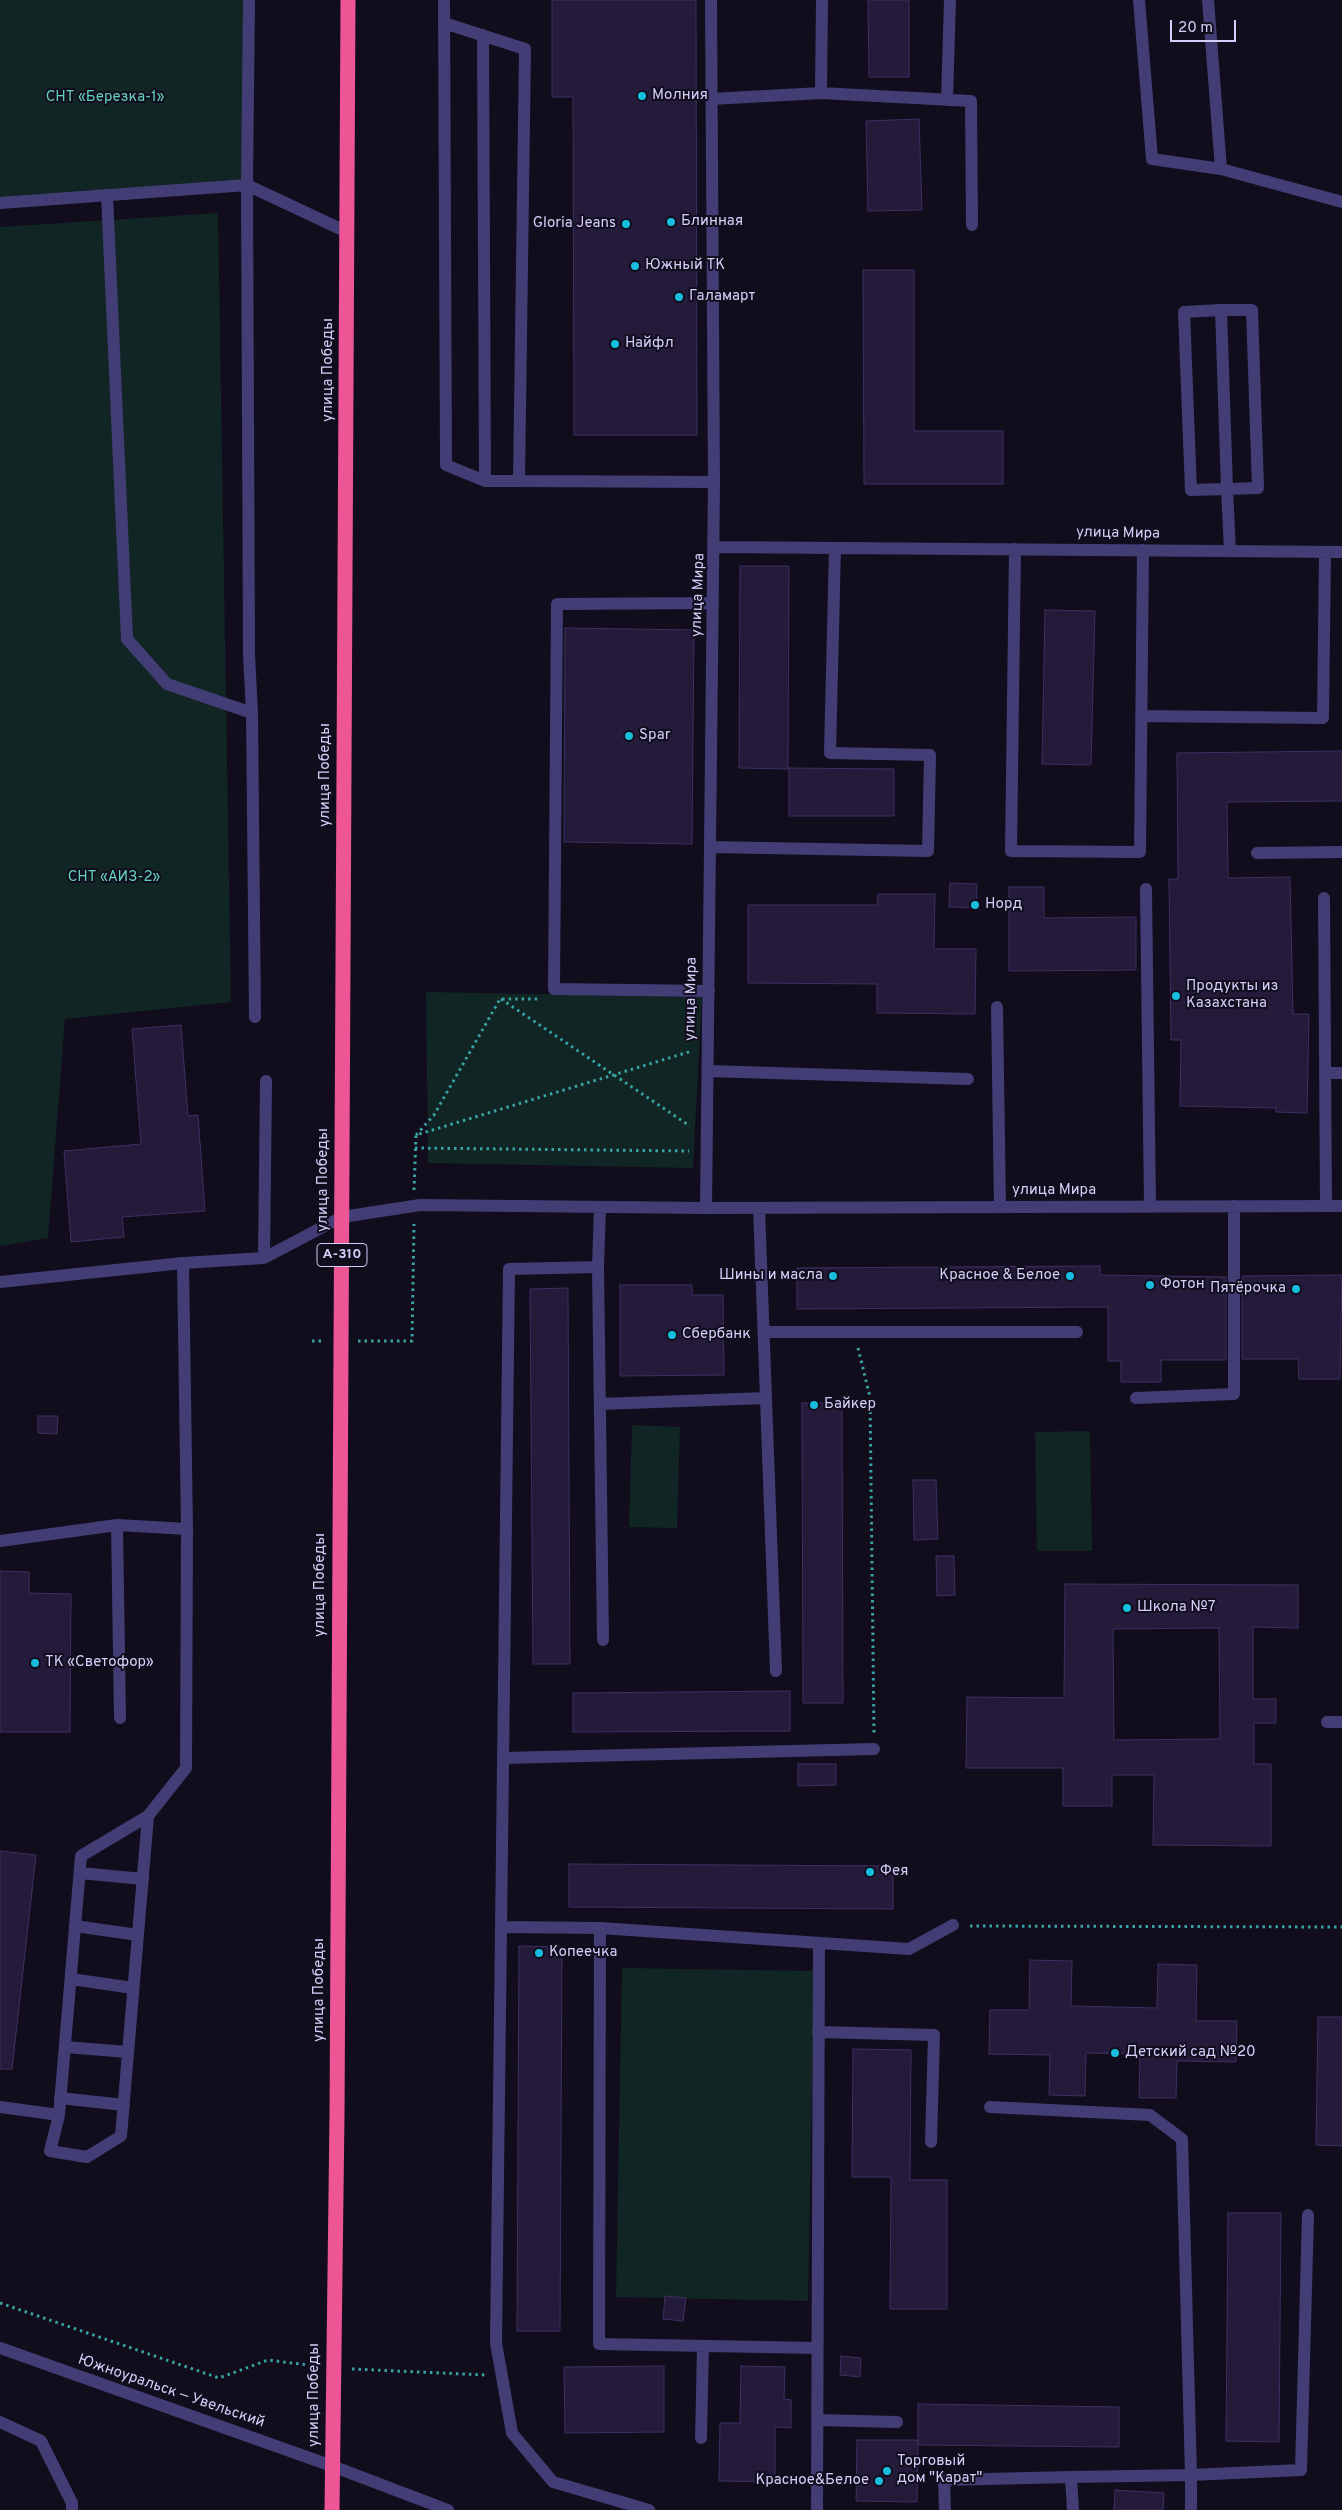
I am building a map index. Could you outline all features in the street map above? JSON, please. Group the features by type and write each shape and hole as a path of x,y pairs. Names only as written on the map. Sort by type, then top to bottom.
{"highway":[{"name":"улица Победы","path":"332,2510 332,2368 337,2115 339,1348 342,1217 348,0"}],"street":[{"path":"249,0 247,185 249,644 252,713 255,1017"},
{"path":"444,0 446,466 485,481 714,482"},
{"path":"711,0 714,547"},
{"path":"821,94 822,0"},
{"path":"947,100 950,0"},
{"path":"1139,0 1152,159 1221,169 1342,202"},
{"path":"1208,0 1221,169"},
{"path":"444,23 525,49 519,481"},
{"path":"483,35 485,481"},
{"path":"712,99 821,94 971,101 972,225"},
{"path":"0,203 247,185 347,232"},
{"path":"106,195 127,639 167,684 252,713"},
{"path":"1221,310 1230,551"},
{"path":"1221,310 1252,310 1258,488 1190,490 1184,312 1221,310"},
{"name":"улица Мира","path":"706,1208 714,547 1342,552"},
{"path":"710,847 928,852 930,755 830,753 835,548"},
{"path":"1015,549 1011,850 1140,852 1143,550"},
{"path":"1141,716 1323,718 1325,552"},
{"path":"708,992 554,989 557,604 713,603"},
{"path":"1257,853 1342,852"},
{"path":"1146,889 1150,1206"},
{"path":"1324,898 1326,1206"},
{"path":"997,1007 1000,1207"},
{"path":"708,1071 968,1079"},
{"path":"1325,1073 1342,1073"},
{"path":"0,1282 183,1263 264,1258 266,1081"},
{"name":"улица Мира","path":"264,1258 342,1217 420,1205 706,1208 1342,1206"},
{"path":"1136,1398 1234,1394 1234,1206"},
{"path":"600,1207 598,1267 604,1640"},
{"path":"760,1208 776,1671"},
{"path":"148,1816 121,2136 87,2157 50,2151 59,2115 81,1856 148,1816 186,1768 187,1529 183,1263"},
{"path":"598,1267 509,1269 496,2343 512,2433 554,2482 649,2510"},
{"path":"764,1332 1077,1332"},
{"path":"600,1404 766,1398"},
{"path":"0,1541 117,1525 187,1529"},
{"path":"117,1525 120,1718"},
{"path":"1327,1722 1342,1722"},
{"path":"503,1758 874,1749"},
{"path":"80,1873 143,1879"},
{"path":"75,1926 138,1935"},
{"path":"501,1927 600,1928 909,1950 954,1926"},
{"path":"600,1928 599,2344 817,2348"},
{"path":"817,2510 819,1944"},
{"path":"71,1979 133,1988"},
{"path":"818,2032 934,2035 931,2142"},
{"path":"65,2047 128,2052"},
{"path":"60,2098 124,2105"},
{"path":"0,2107 59,2115"},
{"path":"990,2107 1150,2115 1182,2139 1191,2510"},
{"path":"945,2510 944,2480 1191,2475 1301,2470 1308,2215"},
{"path":"701,2438 703,2346"},
{"name":"Южноуральск — Увельский","path":"0,2348 332,2466 448,2510"},
{"path":"817,2420 897,2422"},
{"path":"0,2422 41,2441 72,2502 72,2510"},
{"path":"1072,2477 1073,2510"}],"path":[{"path":"500,999 550,999"},
{"path":"500,999 693,1128 693,1118"},
{"path":"414,1196 416,1135 434,1115 500,999"},
{"path":"416,1135 696,1050 695,1060"},
{"path":"415,1148 693,1151 693,1144"},
{"path":"352,1341 412,1341 414,1215"},
{"path":"855,1332 870,1396 874,1749"},
{"path":"312,1342 332,1341"},
{"path":"954,1926 1342,1927"},
{"path":"0,2303 219,2378 268,2360 332,2368 501,2376"}],"green space":[{"name":"СНТ «Березка-1»","path":"0,0 249,0 247,185 0,203"},
{"name":"СНТ «АИЗ-2»","path":"218,213 231,1002 65,1019 48,1238 0,1246 0,227"},
{"path":"426,992 702,997 693,1168 428,1163"},
{"path":"632,1425 680,1427 677,1528 629,1527"},
{"path":"1090,1431 1092,1551 1037,1551 1035,1432"},
{"path":"622,1968 814,1971 808,2301 616,2297"}],"building":[{"name":"Южный ТК","path":"552,0 696,0 697,435 574,435 573,97 552,97"},
{"path":"868,0 909,0 909,77 869,77"},
{"path":"919,119 922,210 868,211 866,121"},
{"path":"863,270 914,270 914,431 1003,431 1003,484 864,484"},
{"path":"740,566 789,566 788,769 739,768"},
{"path":"1045,610 1095,611 1091,765 1042,764"},
{"name":"Spar","path":"565,628 694,630 692,844 564,842"},
{"path":"1342,751 1342,801 1227,802 1228,878 1290,877 1293,1014 1309,1014 1307,1113 1276,1112 1276,1108 1180,1106 1181,1040 1171,1040 1169,879 1178,879 1177,753"},
{"path":"789,768 894,769 894,816 789,816"},
{"path":"950,883 977,884 976,908 949,907"},
{"path":"1009,887 1044,887 1044,918 1136,917 1136,970 1009,971"},
{"path":"878,894 935,894 934,949 976,949 975,1014 877,1013 877,984 748,983 748,905 877,905"},
{"path":"181,1025 188,1116 198,1115 205,1211 122,1217 124,1237 71,1242 64,1151 141,1144 132,1029"},
{"path":"1100,1266 1100,1275 1226,1277 1226,1360 1161,1360 1161,1382 1121,1382 1121,1361 1108,1361 1108,1307 797,1309 797,1268"},
{"path":"1342,1275 1340,1379 1299,1379 1298,1359 1242,1359 1242,1276"},
{"name":"Сбербанк","path":"620,1285 692,1285 692,1295 723,1295 724,1375 620,1376"},
{"path":"568,1288 570,1664 533,1664 530,1289"},
{"path":"802,1403 842,1403 843,1703 803,1703"},
{"path":"38,1416 58,1416 57,1434 38,1433"},
{"path":"913,1480 936,1480 938,1539 914,1540"},
{"path":"936,1556 954,1556 955,1595 937,1596"},
{"name":"ТК «Светофор»","path":"0,1571 29,1572 29,1593 71,1594 70,1732 0,1732"},
{"path":"1065,1584 1298,1585 1298,1628 1253,1627 1253,1699 1276,1699 1276,1723 1254,1723 1254,1764 1271,1764 1271,1846 1153,1845 1154,1775 1112,1775 1112,1806 1063,1806 1063,1768 966,1768 967,1697 1064,1698","holes":["1219,1628 1220,1739 1114,1740 1113,1629"]},
{"path":"790,1691 790,1731 573,1732 573,1693"},
{"path":"798,1764 836,1764 836,1785 798,1786"},
{"path":"0,1851 36,1855 12,2069 0,2069"},
{"path":"569,1864 893,1866 893,1909 569,1907"},
{"path":"519,1946 562,1947 560,2331 517,2331"},
{"path":"1030,1960 1072,1961 1071,2006 1157,2008 1158,1964 1197,1965 1196,2021 1237,2021 1236,2062 1177,2061 1176,2098 1139,2098 1140,2054 1086,2053 1085,2096 1049,2095 1050,2055 989,2054 990,2010 1029,2010"},
{"path":"1318,2017 1342,2017 1342,2146 1316,2145"},
{"path":"853,2049 911,2050 910,2180 947,2180 947,2309 890,2309 891,2177 852,2177"},
{"path":"1228,2213 1281,2213 1279,2442 1226,2441"},
{"path":"665,2296 686,2298 683,2321 663,2319"},
{"path":"841,2356 861,2358 860,2377 840,2375"},
{"path":"664,2366 664,2432 565,2433 564,2367"},
{"path":"741,2366 785,2367 784,2399 791,2400 791,2428 775,2427 775,2482 719,2481 720,2423 740,2423"},
{"path":"918,2404 1119,2407 1119,2447 918,2445"},
{"name":"Торговый дом \"Карат\"","path":"857,2440 918,2440 917,2502 856,2501"},
{"path":"1115,2490 1164,2493 1163,2510 1114,2510"}],"place":[{"name":"Молния","path":"642,96"},
{"name":"Блинная","path":"671,222"},
{"name":"Gloria Jeans","path":"626,224"},
{"name":"Южный ТК","path":"635,266"},
{"name":"Галамарт","path":"679,297"},
{"name":"Найфл","path":"615,344"},
{"name":"Spar","path":"629,736"},
{"name":"Норд","path":"975,905"},
{"name":"Продукты из Казахстана","path":"1176,996"},
{"name":"Шины и масла","path":"833,1276"},
{"name":"Красное & Белое","path":"1070,1276"},
{"name":"Фотон","path":"1150,1285"},
{"name":"Пятёрочка","path":"1296,1289"},
{"name":"Сбербанк","path":"672,1335"},
{"name":"Байкер","path":"814,1405"},
{"name":"Школа №7","path":"1127,1608"},
{"name":"ТК «Светофор»","path":"35,1663"},
{"name":"Фея","path":"870,1872"},
{"name":"Копеечка","path":"539,1953"},
{"name":"Детский сад №20","path":"1115,2053"},
{"name":"Торговый дом \"Карат\"","path":"887,2471"},
{"name":"Красное&Белое","path":"879,2481"}]}
